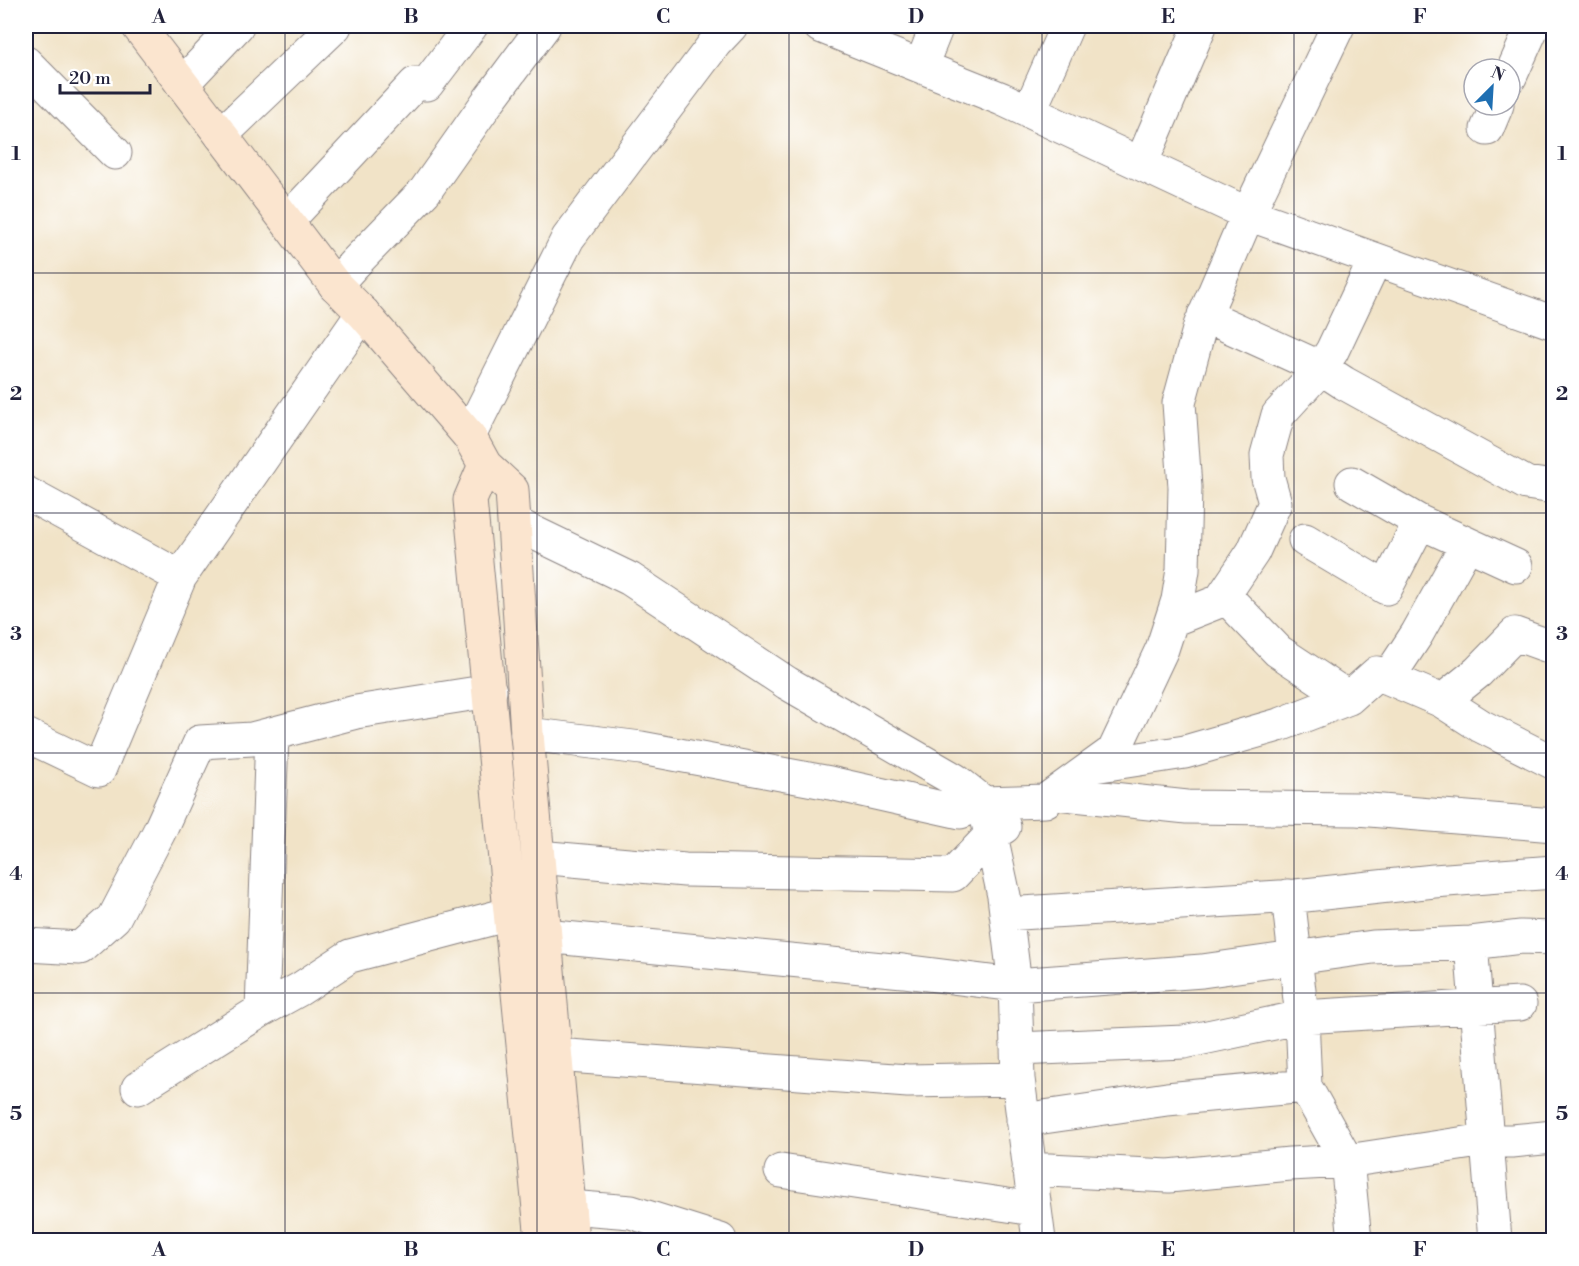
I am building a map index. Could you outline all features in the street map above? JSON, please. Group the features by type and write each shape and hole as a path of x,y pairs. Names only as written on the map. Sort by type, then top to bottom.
{"main road":[{"path":"138,26 335,285 469,436 485,465 512,490 516,524 527,734 572,1240"},
{"path":"485,465 470,500 542,1240"}],"street":[{"path":"182,84 237,26"},
{"path":"221,135 335,26"},
{"path":"287,221 415,84 427,84 471,26"},
{"path":"335,285 425,191 544,26"},
{"path":"469,436 568,238 731,26"},
{"path":"820,26 1029,112 1248,214 1554,323"},
{"path":"921,66 937,26"},
{"path":"1029,112 1067,26"},
{"path":"1141,164 1200,26"},
{"path":"538,857 685,870 953,875 991,835 1051,797 1114,751 1162,648 1178,600 1183,570 1185,487 1179,404 1200,326 1248,214 1338,26"},
{"path":"1519,57 1533,26"},
{"path":"26,63 115,153"},
{"path":"1172,620 1220,601 1253,552 1275,503 1268,478 1267,455 1278,415 1321,368 1332,351 1375,260"},
{"path":"26,735 99,770 180,577 363,314"},
{"path":"1204,315 1321,368 1344,384 1526,483 1554,487"},
{"path":"1352,483 1420,522 1516,566"},
{"path":"26,493 180,577"},
{"path":"1305,540 1386,588 1420,522"},
{"path":"516,524 630,579 787,683 955,780 984,803 1006,914 1015,985 1017,1064 1036,1225 781,1171"},
{"path":"1388,678 1417,634 1467,544"},
{"path":"1224,595 1278,651 1349,698"},
{"path":"1442,701 1478,672 1515,634 1554,648"},
{"path":"1094,766 1185,752 1282,724 1349,698 1377,673 1442,701 1481,726 1554,763"},
{"path":"26,945 80,948 114,918 159,832 200,742 252,739 356,712 490,691"},
{"path":"262,1010 272,734"},
{"path":"527,734 641,748 830,783 960,812 984,803 1051,797 1187,807 1356,808 1554,825"},
{"path":"1006,914 1288,896 1434,881 1554,872"},
{"path":"1288,896 1302,1017 1305,1086 1347,1161 1355,1240"},
{"path":"138,1088 350,956 509,914 543,923 1015,985 1202,971 1373,947 1554,938"},
{"path":"1471,943 1495,1240"},
{"path":"555,1055 908,1080 1184,1042 1302,1017 1520,1004"},
{"path":"1023,1120 1167,1099 1305,1086"},
{"path":"1029,1169 1169,1176 1347,1161 1486,1140 1512,1141 1554,1137"},
{"path":"569,1207 630,1212 720,1240"}]}
